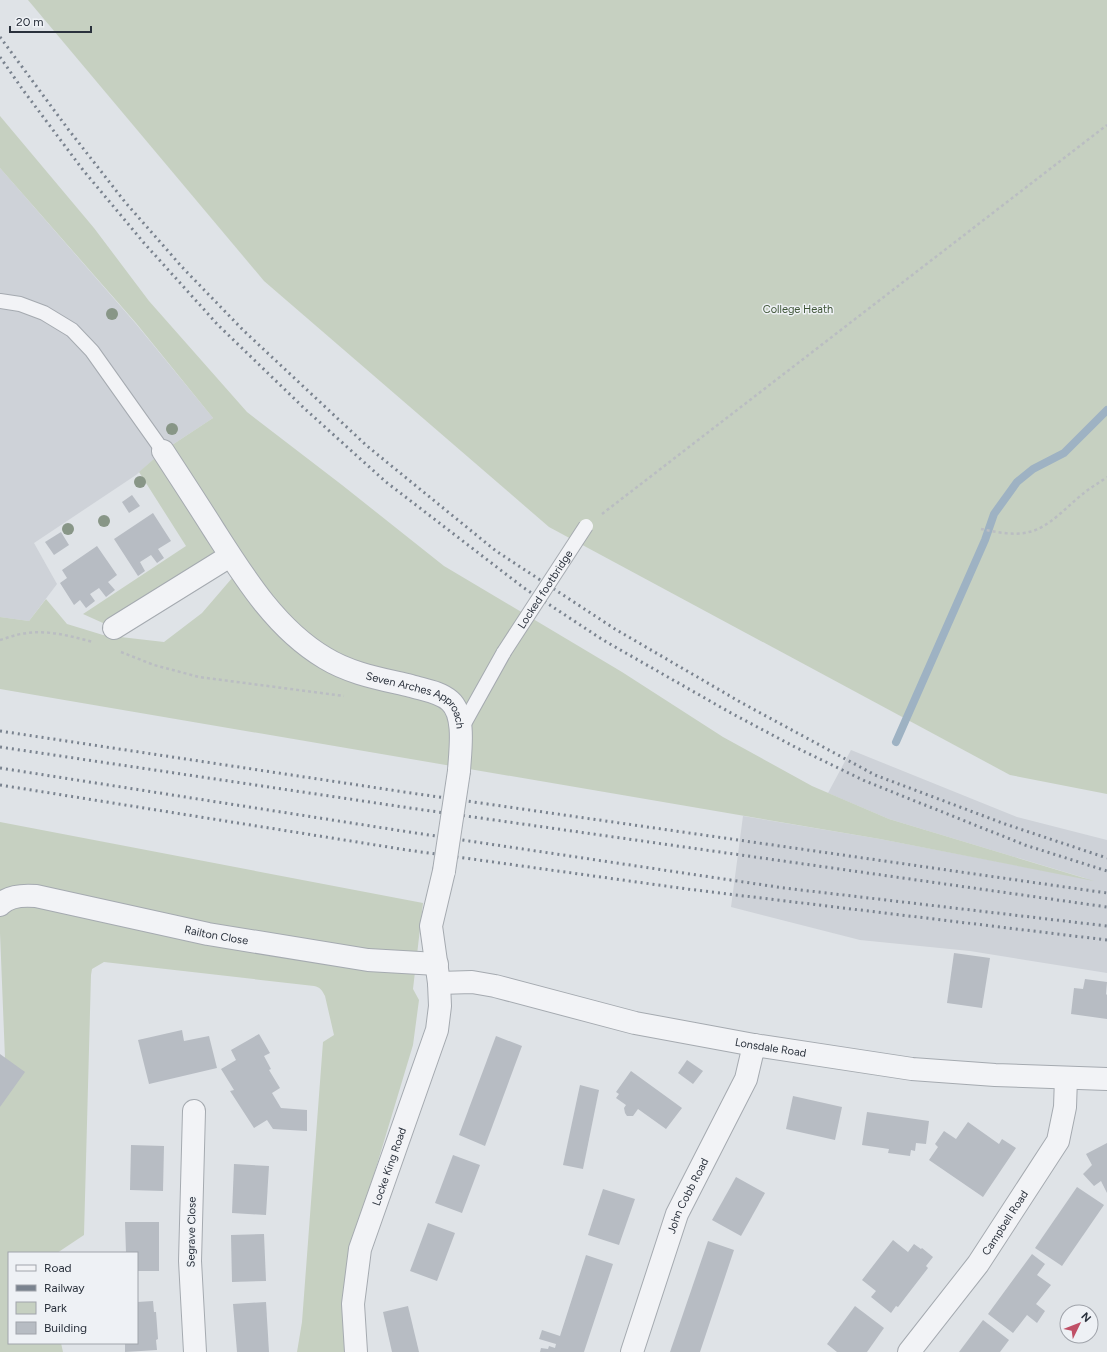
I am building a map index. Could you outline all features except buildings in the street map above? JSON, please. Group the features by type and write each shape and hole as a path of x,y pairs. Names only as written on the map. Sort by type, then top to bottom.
{"street":[{"name":"Seven Arches Approach","path":"163,451 239,570 255,591 296,638 325,658 349,670 440,695 455,706 461,729 459,771 444,871 431,926 438,974"},
{"path":"114,628 230,556"},
{"name":"Railton Close","path":"0,905 2,902 19,895 36,896 208,934 368,960 438,974"},
{"name":"Lonsdale Road","path":"438,974 495,986 635,1023 754,1045 912,1069 995,1075 1107,1079"},
{"name":"Locke King Road","path":"356,1352 353,1304 360,1249 437,1030 440,1006 438,974"},
{"name":"John Cobb Road","path":"632,1352 677,1214 746,1079 754,1045"},
{"name":"Campbell Road","path":"909,1352 978,1264 1058,1141 1065,1107 1066,1078"},
{"name":"Segrave Close","path":"194,1111 190,1262 195,1352"}],"lane":[{"path":"0,300 20,304 44,313 72,330 96,356 163,451"},
{"name":"Locked footbridge","path":"461,729 504,652 586,526"}],"path":[{"path":"586,526 1107,125"},
{"path":"980,529 994,532 1020,534 1031,532 1040,528 1107,477"},
{"path":"0,640 22,634 51,633 66,635 95,643"},
{"path":"116,650 154,665 199,677 347,696"}],"shaded area":[{"path":"0,168 136,324 213,418 163,451 136,475 34,543 57,584 29,621 0,617"},
{"path":"851,750 1017,817 1107,840 1107,973 970,951 860,940 731,907 743,816 880,839 1088,879 889,819 828,793"}],"green space":[{"name":"College Heath","path":"28,0 1107,0 1107,794 1010,775 549,527 264,281"},
{"path":"0,116 94,228 149,301 247,412 444,566 622,672 723,737 812,786 889,819 1094,881 880,839 0,689 0,617 29,621 46,599 67,624 103,635 164,642 202,613 239,570 230,556 114,628 83,614 186,546 139,472 163,451 213,418 136,323 0,168"},
{"path":"0,822 423,903 413,989 419,1000 413,1045 357,1231 345,1295 345,1352 297,1352 302,1322 323,1042 334,1035 323,992 314,986 104,962 92,969 91,975 84,1235 58,1252 8,1252 8,1344 61,1344 63,1352 0,1352 0,1107 5,1058 0,933"}],"waterway":[{"path":"896,742 985,540 994,514 1017,482 1033,469 1064,453 1107,410"}],"railway":[{"path":"0,37 68,129 125,202 182,267 243,330 367,446 496,551 615,629 742,703 875,775 1005,824 1107,858"},
{"path":"0,57 83,170 144,243 218,325 305,409 386,482 524,588 603,640 731,713 795,747 865,781 1025,845 1107,871"},
{"path":"0,731 411,793 1107,893"},
{"path":"0,747 410,808 1107,907"},
{"path":"0,768 409,832 784,888 1107,926"},
{"path":"0,785 407,850 687,889 1107,940"}]}
